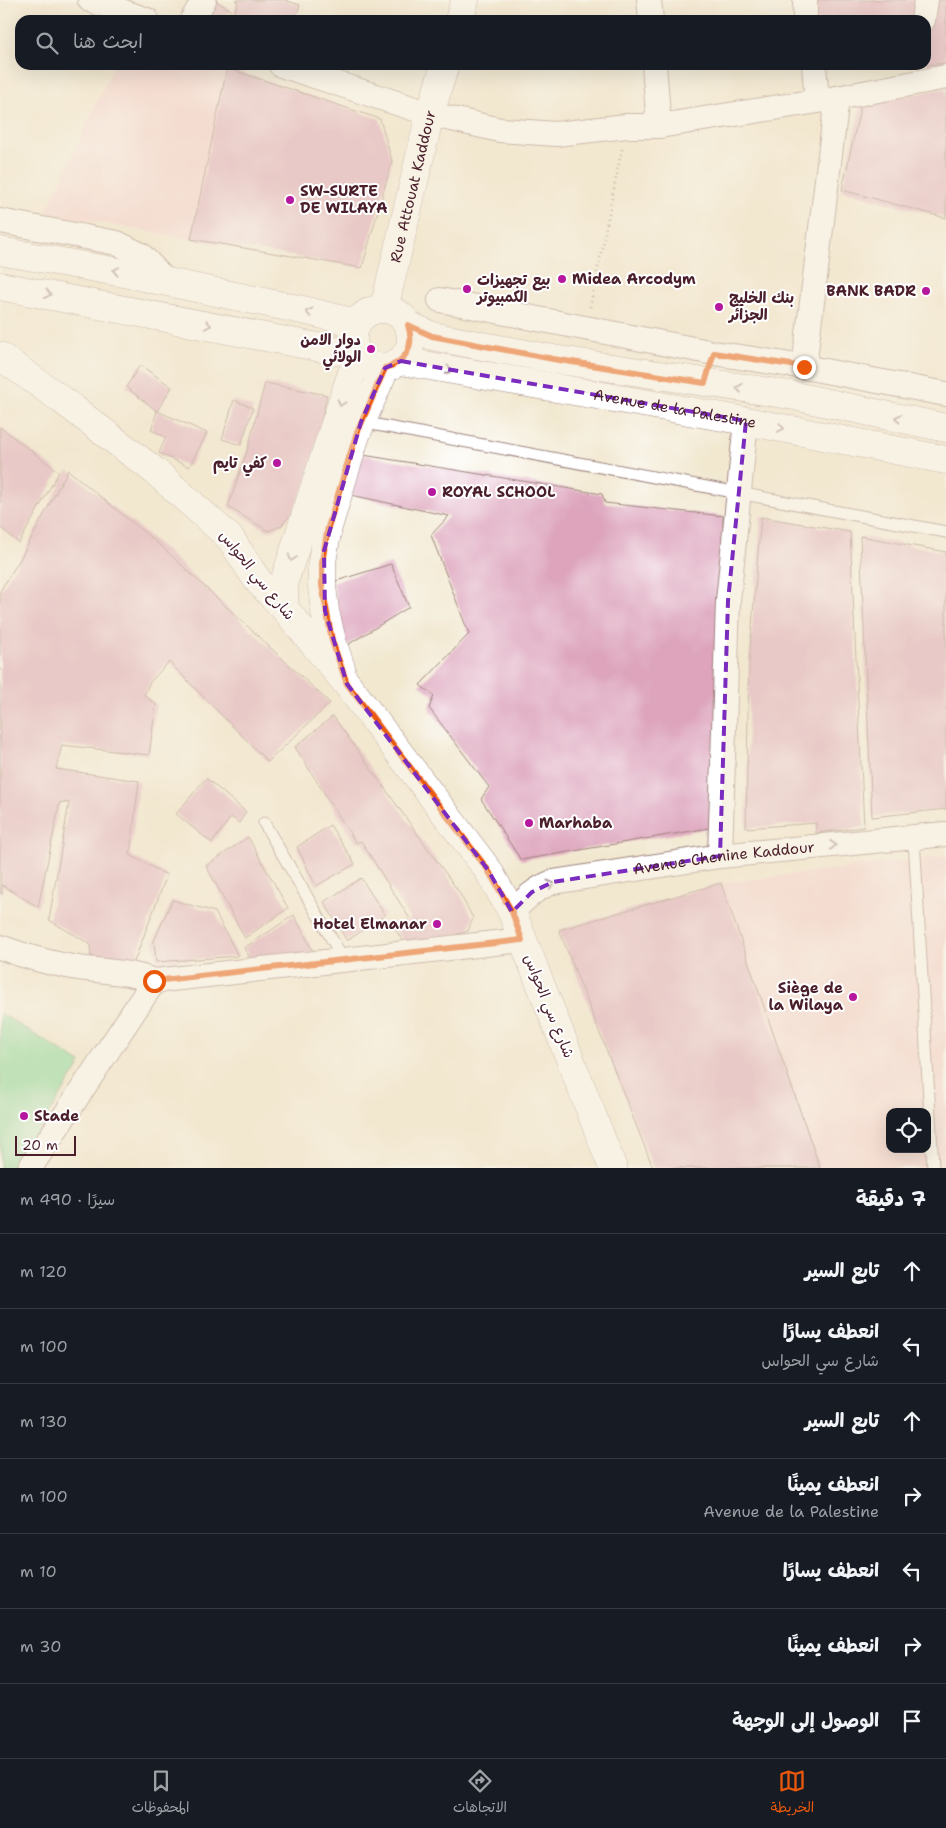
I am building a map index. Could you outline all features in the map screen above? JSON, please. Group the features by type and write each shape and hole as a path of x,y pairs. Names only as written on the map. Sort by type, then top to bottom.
{"main road":[{"path":"460,15 464,0"},
{"name":"Rue Attouat Kaddour","path":"384,309 430,114 443,70"},
{"path":"0,251 75,263 307,311 356,323"},
{"name":"Avenue de la Palestine","path":"0,286 312,346 375,360 746,421 946,460"},
{"path":"284,608 284,582 352,373 375,360 407,353 411,344 408,325 398,314 384,309 368,312 356,323 353,333 375,360"},
{"name":"Avenue de la Palestine","path":"408,325 432,336 553,359 790,396 946,428"},
{"name":"شارع سي الحواس","path":"0,356 62,400 156,472 230,538 258,581 284,608 347,684 488,870 512,912 605,1163"},
{"path":"347,684 332,641 325,611 322,562 328,527 361,422 375,360"}],"street":[{"path":"90,0 133,15"},
{"path":"195,15 204,0"},
{"path":"649,0 650,15"},
{"path":"804,0 805,15"},
{"path":"924,15 926,0"},
{"path":"297,70 430,114 500,130 556,134 627,126 659,126 827,100 915,74 946,77"},
{"path":"654,70 659,126"},
{"path":"804,367 827,100 816,70"},
{"path":"0,221 117,243 141,255 167,282"},
{"path":"440,300 714,353 804,367 946,394"},
{"path":"705,383 714,353"},
{"path":"720,856 728,601 746,421"},
{"name":"Avenue Chenine Kaddour","path":"512,912 532,892 553,882 720,856 946,834"},
{"path":"0,947 66,966 121,972 154,981 522,940"},
{"path":"30,1168 154,981"}],"lane":[{"path":"361,422 946,532"},
{"path":"264,823 344,960"},
{"path":"914,838 934,1168"}],"path":[{"path":"586,328 627,126"}],"highlighted area":[{"path":"401,361 746,421 728,601 720,856 553,882 532,892 512,912 488,870 347,684 325,611 324,551 361,422 385,368"}],"shaded area":[{"path":"112,70 227,70 191,239 46,213"},
{"name":"Siège de la Wilaya","path":"946,856 946,1168 820,1168 721,883"}],"green space":[{"name":"Stade","path":"0,1013 81,1063 15,1168 0,1168"}],"building":[{"path":"235,0 285,0 300,5 297,15 233,15 238,2"},
{"path":"817,0 920,0 918,15 816,15"},
{"path":"931,0 946,0 946,63 931,64 931,15 929,15"},
{"path":"216,1 231,10 228,15 211,15 208,13"},
{"name":"SW-SURTE DE WILAYA","path":"227,70 233,70 380,119 392,161 362,268 191,239"},
{"path":"946,88 946,218 842,190 861,104"},
{"path":"140,365 172,387 157,411 126,387"},
{"name":"كفي تايم","path":"265,383 327,395 308,479 292,513 281,526 268,531 228,507 248,448"},
{"path":"234,400 253,408 241,445 222,439"},
{"path":"157,411 207,433 189,467 159,453 166,437 151,430"},
{"path":"0,427 59,472 19,543 0,527"},
{"path":"363,455 602,494 605,503 723,516 722,704 715,827 521,860 481,799 489,787 429,708 434,696 420,685 469,634 431,535 449,516 351,495"},
{"path":"68,470 161,546 330,703 268,762 169,662 150,682 144,695 156,704 149,755 62,745 56,769 139,781 130,855 167,875 132,967 91,956 90,944 49,920 69,803 60,802 38,907 2,885 2,894 0,893 0,591 19,561"},
{"path":"761,517 850,532 864,827 816,833 816,823 746,828 749,663"},
{"path":"860,536 946,552 946,809 872,817"},
{"path":"391,564 409,607 344,647 333,582"},
{"path":"333,716 459,892 473,918 468,931 408,949 395,929 410,919 361,841 356,843 295,747"},
{"path":"206,778 246,812 239,823 231,817 212,843 176,814"},
{"path":"330,825 355,864 316,886 297,847"},
{"path":"248,837 288,908 245,938 206,866"},
{"path":"361,878 385,915 347,941 324,902"},
{"path":"721,883 820,1168 653,1168 559,930"},
{"path":"172,900 215,912 238,956 156,962 154,941"},
{"path":"294,915 314,953 251,960 244,948"}],"place":[{"name":"SW-SURTE DE WILAYA","path":"290,200"},
{"name":"Midea Arcodym","path":"562,279"},
{"name":"بيع تجهيزات الكمبيوتر","path":"467,289"},
{"name":"BANK BADR","path":"926,291"},
{"name":"بنك الخليج الجزائر","path":"719,307"},
{"name":"دوار الامن الولائي","path":"371,349"},
{"name":"كفي تايم","path":"277,463"},
{"name":"ROYAL SCHOOL","path":"432,492"},
{"name":"Marhaba","path":"529,823"},
{"name":"Hotel Elmanar","path":"437,924"},
{"name":"Siège de la Wilaya","path":"853,997"},
{"name":"Stade","path":"24,1116"}],"route":[{"path":"154,981 522,940 505,897 488,870 347,684 332,641 325,611 322,562 328,527 356,435 385,368 394,366 401,361 411,344 408,325 432,336 553,359 705,383 714,353 804,367"}]}
